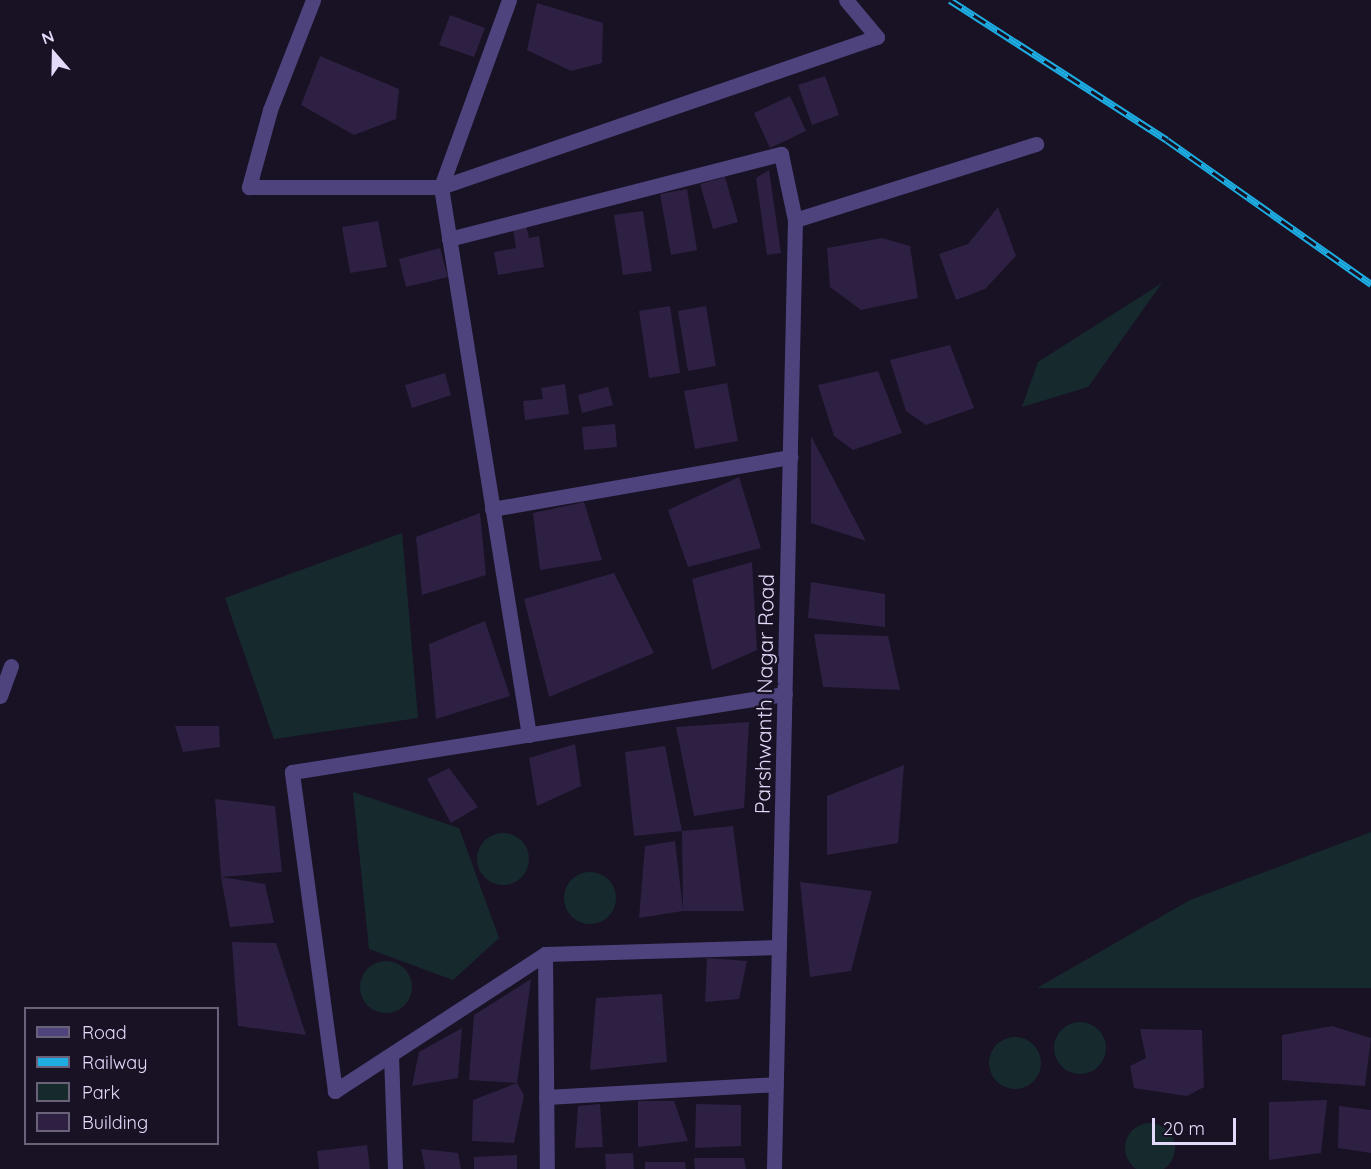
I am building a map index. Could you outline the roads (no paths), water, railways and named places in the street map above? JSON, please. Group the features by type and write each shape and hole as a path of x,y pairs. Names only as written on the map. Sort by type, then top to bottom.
{"street":[{"path":"313,0 270,110 249,187 441,187 877,37 846,0"},
{"path":"509,0 441,187 529,735"},
{"path":"795,220 1036,144"},
{"name":"Parshwanth Nagar Road","path":"449,239 781,154 795,220 774,1169"},
{"path":"492,509 790,457"},
{"path":"0,696 11,666"},
{"path":"779,947 545,954 335,1091 292,772 785,694"},
{"path":"545,954 547,1169"},
{"path":"391,1055 395,1169"},
{"path":"546,1097 776,1084"}],"railway":[{"path":"950,0 1167,140 1371,284"}]}
